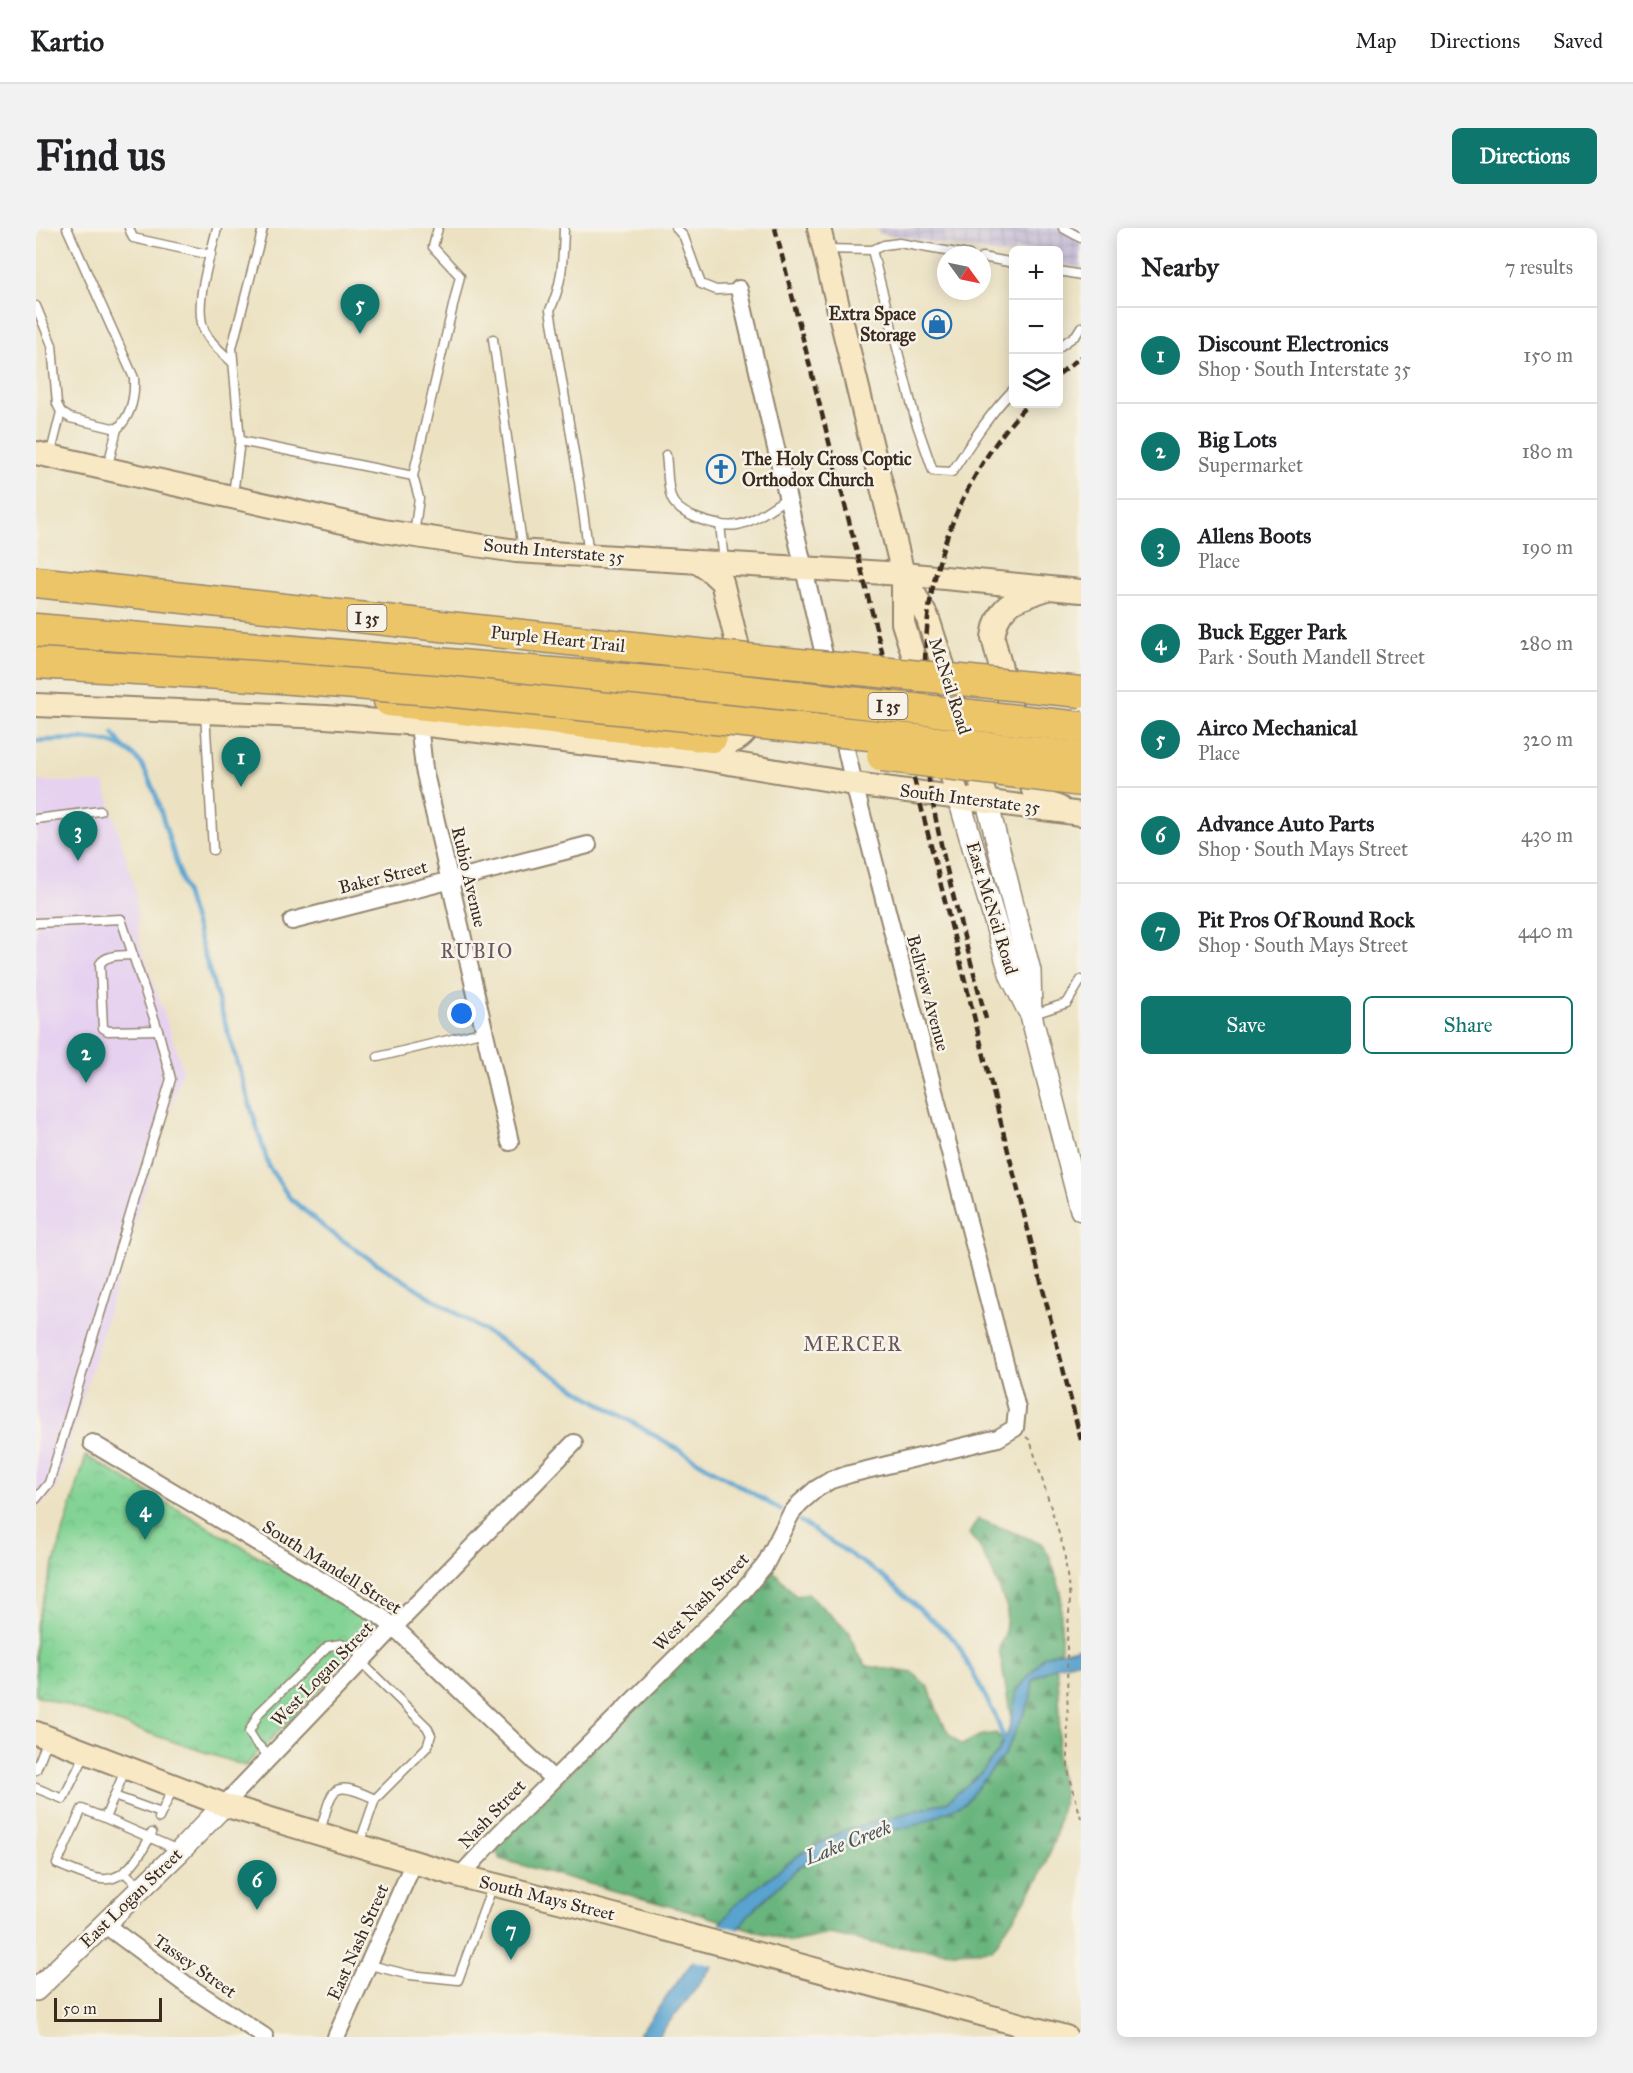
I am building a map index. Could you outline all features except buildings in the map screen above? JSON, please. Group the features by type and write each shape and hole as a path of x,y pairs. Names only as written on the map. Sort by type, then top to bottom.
{"highway":[{"name":"Purple Heart Trail","path":"36,582 698,654 1081,692"},
{"name":"Purple Heart Trail","path":"36,629 695,685 1081,727"},
{"path":"36,646 271,688 991,768 1081,781"},
{"path":"36,663 254,676 444,691 1081,756"}],"main road":[{"name":"McNeil Road","path":"822,238 903,574 903,623 958,799"},
{"name":"South Interstate 35","path":"43,455 383,531 523,551 903,574 1081,591"},
{"path":"682,755 726,745 742,737 751,726 754,712 722,582 710,570 697,562"},
{"name":"McNeil Road","path":"903,574 928,619 987,802"},
{"path":"1051,588 1014,601 1009,605 998,616 993,639 1033,790 1045,802 1074,813"},
{"name":"South Interstate 35","path":"36,705 326,717 419,724 682,755 854,784 1074,813"},
{"name":"South Mays Street","path":"42,1735 224,1805 460,1876 1066,2037"}],"street":[{"name":"Bellview Avenue","path":"739,289 854,784 1017,1409 1015,1428"},
{"name":"Rubio Avenue","path":"419,724 424,769 510,1142"},
{"name":"East McNeil Road","path":"958,799 1011,976 1031,1016 1081,1210"},
{"name":"East McNeil Road","path":"987,802 1030,971 1031,1016"},
{"name":"Baker Street","path":"292,921 588,845"},
{"name":"West Nash Street","path":"553,1779 744,1590 765,1564 791,1514 816,1489 831,1480 850,1474 998,1438 1015,1428"},
{"name":"South Mandell Street","path":"92,1443 380,1616 553,1779"},
{"name":"West Logan Street","path":"224,1805 574,1443"},
{"name":"Nash Street","path":"460,1876 553,1779"},
{"name":"East Logan Street","path":"36,1990 180,1851 224,1805"},
{"name":"East Nash Street","path":"336,2037 414,1862"},
{"name":"Tassey Street","path":"104,1924 188,1986 265,2037"}],"lane":[{"path":"67,228 134,378 128,417 117,429 107,469"},
{"path":"129,228 133,238 211,255"},
{"path":"217,228 200,303 201,317 205,332 233,363"},
{"path":"233,497 240,441 232,348 263,228"},
{"path":"414,536 419,498 413,476 460,276 433,247 438,228"},
{"path":"564,228 558,293 550,310 589,555"},
{"path":"676,228 684,237 701,284 716,290 739,289"},
{"path":"1063,228 1081,238"},
{"path":"822,238 872,250 884,245 899,243 937,250"},
{"path":"872,250 916,422 933,471 952,472 971,442 1009,394"},
{"path":"991,259 1009,262"},
{"path":"1063,272 1081,275"},
{"path":"36,306 52,345 57,404 61,412 70,418 117,429"},
{"path":"1063,344 1076,335 1081,327"},
{"path":"36,332 48,331"},
{"path":"494,339 523,551"},
{"path":"43,455 61,412"},
{"path":"240,441 413,476"},
{"path":"666,455 671,497 676,506 698,519 737,525 787,498"},
{"path":"720,524 724,564"},
{"path":"205,712 213,850"},
{"path":"36,819 100,811"},
{"path":"36,923 121,919 158,1030 171,1079 49,1483 36,1500"},
{"path":"133,955 107,957 100,964 103,1029 108,1031 158,1030"},
{"path":"1031,1016 1067,1003 1081,980"},
{"path":"378,1057 485,1031"},
{"path":"270,1757 249,1732 259,1713 328,1646 341,1644 363,1659 427,1727 431,1736 427,1747 375,1799 359,1846"},
{"path":"36,1770 42,1735"},
{"path":"36,1788 63,1799 86,1753"},
{"path":"105,1818 126,1768"},
{"path":"114,1796 160,1815 174,1786"},
{"path":"319,1834 332,1794 338,1789 346,1787 354,1789 375,1799"},
{"path":"151,1835 120,1876 105,1880 57,1864 82,1809 151,1835 180,1851"},
{"path":"124,1872 142,1888"},
{"path":"370,1965 410,1975 458,1980 493,1884"}],"path":[{"path":"1015,1428 1030,1440 1064,1550 1070,1600 1067,1642 1068,1770 1081,1818"}],"shaded area":[{"path":"877,228 1081,228 1081,268 1063,265 1063,246 1009,246 1009,255 991,252 991,246 954,246 878,233"},
{"path":"36,781 104,783 135,890 139,941 183,1069 141,1201 56,1489 40,1506 36,1506"}],"green space":[{"path":"86,1456 380,1627 245,1766 36,1695 36,1624"},
{"path":"978,1519 1041,1543 1050,1557 1061,1592 1061,1651 1044,1656 1017,1691 1011,1718 999,1648 1005,1635 1007,1608 993,1573 979,1546 969,1534"},
{"path":"771,1568 796,1596 808,1594 850,1633 856,1652 867,1666 913,1673 929,1688 949,1734 962,1745 979,1736 996,1733 1003,1741 998,1752 981,1773 947,1802 843,1831 799,1855 742,1899 723,1921 500,1859 496,1850 504,1840"},
{"path":"1056,1666 1060,1716 1057,1760 1064,1797 1054,1841 1039,1879 992,1950 954,1952 887,1946 830,1934 791,1942 740,1926 748,1915 800,1866 857,1839 900,1829 965,1803 1004,1755 1030,1701 1033,1679"}],"water":[{"name":"Lake Creek","path":"1081,1647 1081,1660 1056,1666 1033,1679 1030,1701 1004,1755 965,1803 920,1824 857,1839 800,1866 748,1915 692,1994 657,2037 637,2037 733,1907 742,1899 799,1855 843,1831 947,1802 981,1773 998,1752 1009,1729 1017,1691 1044,1656"}],"pier":[{"path":"717,1924 741,1930 714,1966 691,1960"}],"waterway":[{"path":"113,733 124,748"},
{"path":"36,741 77,739 104,741 129,751 144,769 156,796 269,1167 289,1197 325,1228 364,1255 586,1395 781,1510"},
{"path":"800,1521 881,1575 956,1641 996,1717 1006,1745"}],"railway":[{"path":"775,228 1081,1440"},
{"path":"1063,371 1081,357"},
{"path":"986,1019 951,885 930,783 923,715 926,640 934,581 951,525 977,473 992,449 1024,408"}],"place":[{"name":"Extra Space Storage","path":"937,324"},
{"name":"Airco Mechanical","path":"360,334"},
{"name":"The Holy Cross Coptic Orthodox Church","path":"721,469"},
{"name":"Discount Electronics","path":"241,787"},
{"name":"Allens Boots","path":"78,861"},
{"name":"Big Lots","path":"86,1083"},
{"name":"Buck Egger Park","path":"145,1540"},
{"name":"Advance Auto Parts","path":"257,1910"},
{"name":"Pit Pros Of Round Rock","path":"511,1960"}],"district":[{"name":"RUBIO","path":"477,951"},
{"name":"MERCER","path":"853,1344"}]}
